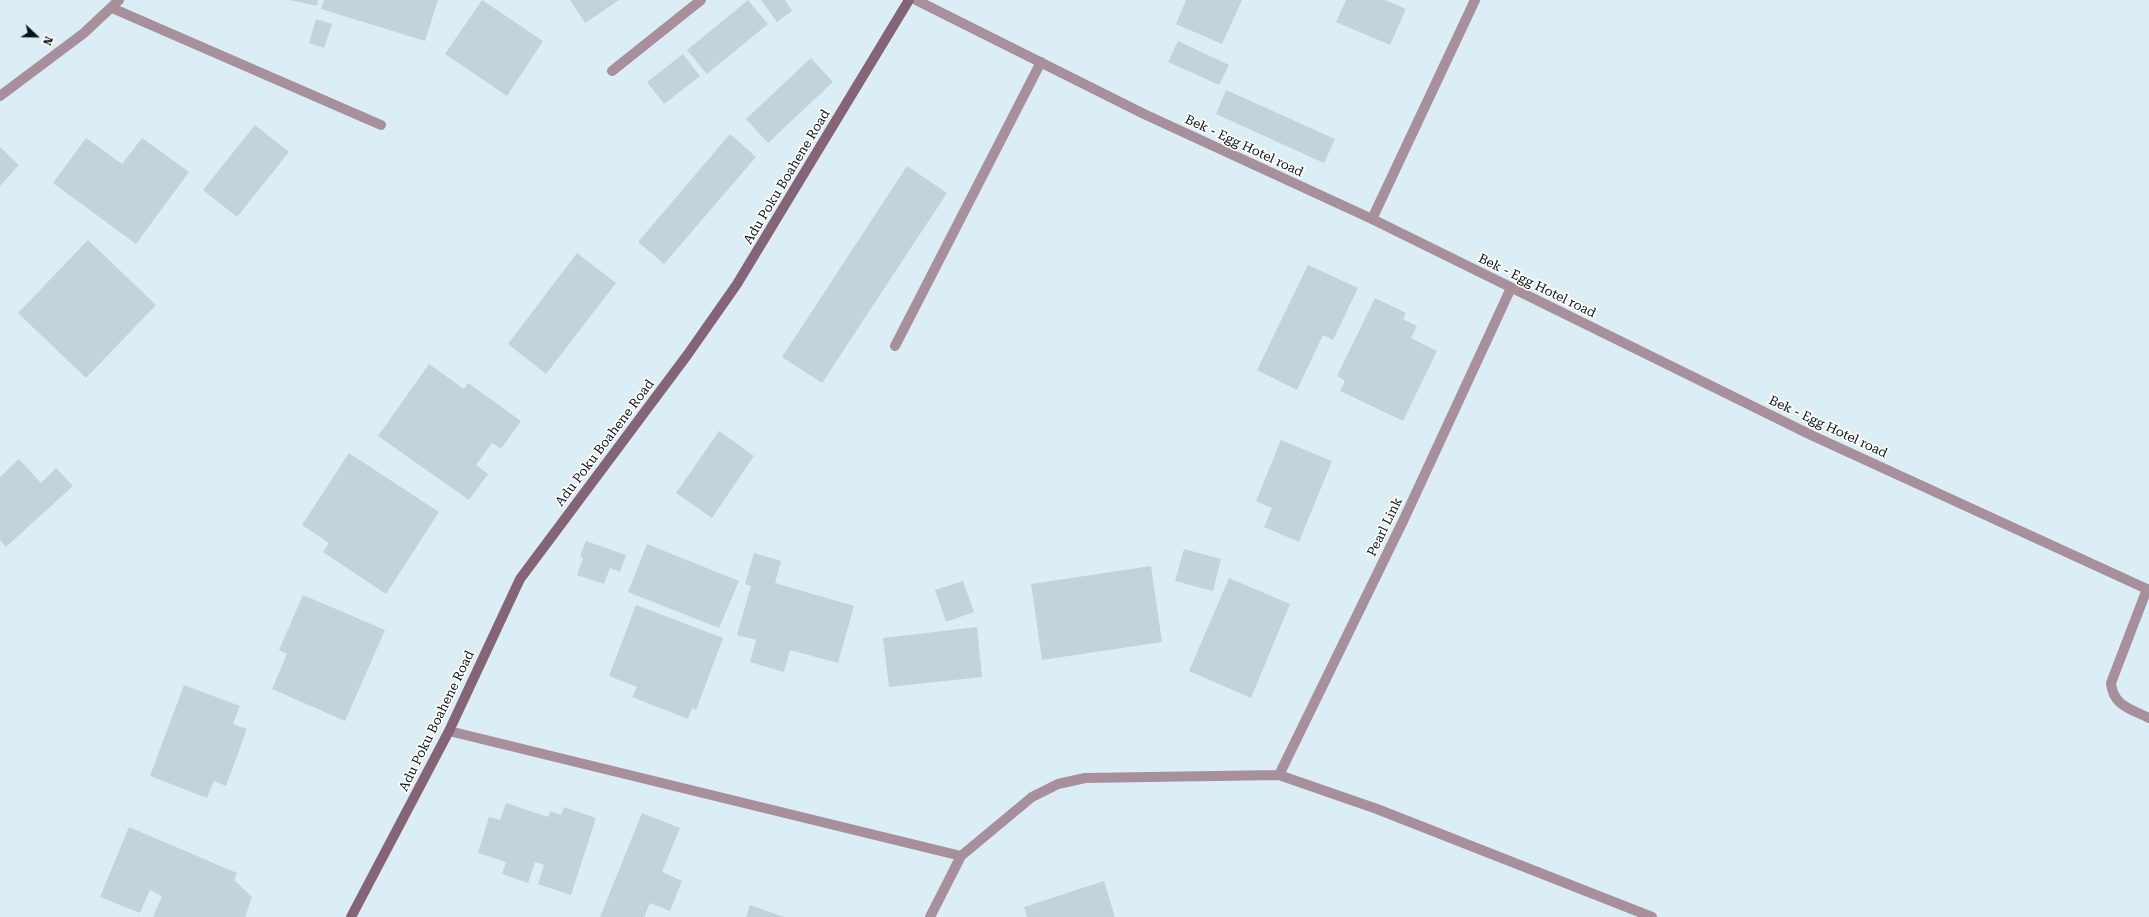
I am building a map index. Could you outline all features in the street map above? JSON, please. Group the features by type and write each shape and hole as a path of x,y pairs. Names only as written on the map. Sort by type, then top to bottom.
{"street":[{"path":"0,96 84,33 119,0"},
{"path":"612,70 702,0"},
{"name":"Adu Poku Boahene Road","path":"351,917 449,731 520,579 688,354 737,284 909,0"},
{"name":"Bek - Egg Hotel road","path":"916,0 1144,114 1372,219 1811,435 2148,589"},
{"path":"1372,219 1475,0"},
{"path":"112,8 381,125"},
{"path":"895,346 1041,62"},
{"name":"Pearl Link","path":"1279,775 1404,519 1511,288"},
{"path":"2148,589 2111,683 2112,692 2118,702 2149,718"},
{"path":"449,731 961,856"},
{"path":"930,917 961,856 1032,798 1058,784 1085,778 1279,775 1377,809 1652,917"}],"building":[{"path":"289,0 318,0 317,6"},
{"path":"324,0 438,0 425,41 321,9"},
{"path":"482,0 543,41 507,96 445,54"},
{"path":"570,0 619,0 585,23"},
{"path":"748,0 768,24 707,74 687,50"},
{"path":"761,0 785,0 792,11 777,22"},
{"path":"1186,0 1242,0 1222,44 1176,24"},
{"path":"1346,0 1385,0 1406,9 1390,45 1336,22"},
{"path":"316,19 332,24 324,48 309,43"},
{"path":"1178,41 1229,65 1219,85 1168,62"},
{"path":"683,54 700,76 664,104 647,82"},
{"path":"811,58 833,82 768,143 746,119"},
{"path":"1226,90 1335,139 1324,163 1216,114"},
{"path":"255,125 289,152 237,217 203,190"},
{"path":"730,134 756,157 664,264 638,242"},
{"path":"86,138 122,164 142,138 189,172 136,244 53,183"},
{"path":"0,147 19,165 0,186"},
{"path":"907,166 947,193 822,383 782,357"},
{"path":"88,240 156,305 86,378 18,313"},
{"path":"577,253 616,283 546,374 508,344"},
{"path":"1308,265 1358,288 1333,340 1323,335 1297,390 1257,370"},
{"path":"1375,298 1406,313 1403,319 1417,326 1411,338 1437,351 1403,421 1340,391 1345,381 1337,376"},
{"path":"429,364 464,389 468,383 521,421 501,449 492,443 476,465 488,474 469,500 378,436"},
{"path":"719,431 754,456 712,518 676,493"},
{"path":"1281,440 1332,461 1299,542 1264,527 1272,508 1256,501"},
{"path":"349,453 439,512 386,594 323,552 329,543 302,525"},
{"path":"19,459 41,483 56,468 73,486 6,547 0,540 0,477"},
{"path":"586,541 626,555 620,572 610,568 604,584 577,575 583,558 580,556"},
{"path":"647,544 739,581 719,628 628,592"},
{"path":"1184,549 1221,559 1213,591 1175,581"},
{"path":"754,553 781,561 775,583 854,606 838,663 790,650 784,672 750,662 756,640 737,635 751,586 745,584"},
{"path":"1151,566 1162,642 1042,660 1031,584"},
{"path":"1229,578 1290,604 1251,698 1189,671"},
{"path":"963,581 974,612 946,622 935,590"},
{"path":"303,595 385,630 345,721 272,689 287,654 279,650"},
{"path":"636,605 723,638 696,710 692,708 688,719 632,697 637,687 609,676"},
{"path":"977,627 982,677 889,687 883,638"},
{"path":"184,685 240,706 233,724 247,729 226,786 214,781 207,798 150,776"},
{"path":"506,803 548,817 550,811 561,815 564,807 596,818 571,895 538,884 544,865 535,862 528,883 502,874 506,862 478,853 489,817 500,820"},
{"path":"642,813 680,828 662,872 682,881 670,911 650,903 644,917 600,917"},
{"path":"129,827 237,873 234,880 252,897 245,917 153,917 162,896 150,890 140,913 100,897"},
{"path":"1104,881 1115,917 1027,917 1024,907"},
{"path":"750,905 784,917 746,917"}]}
